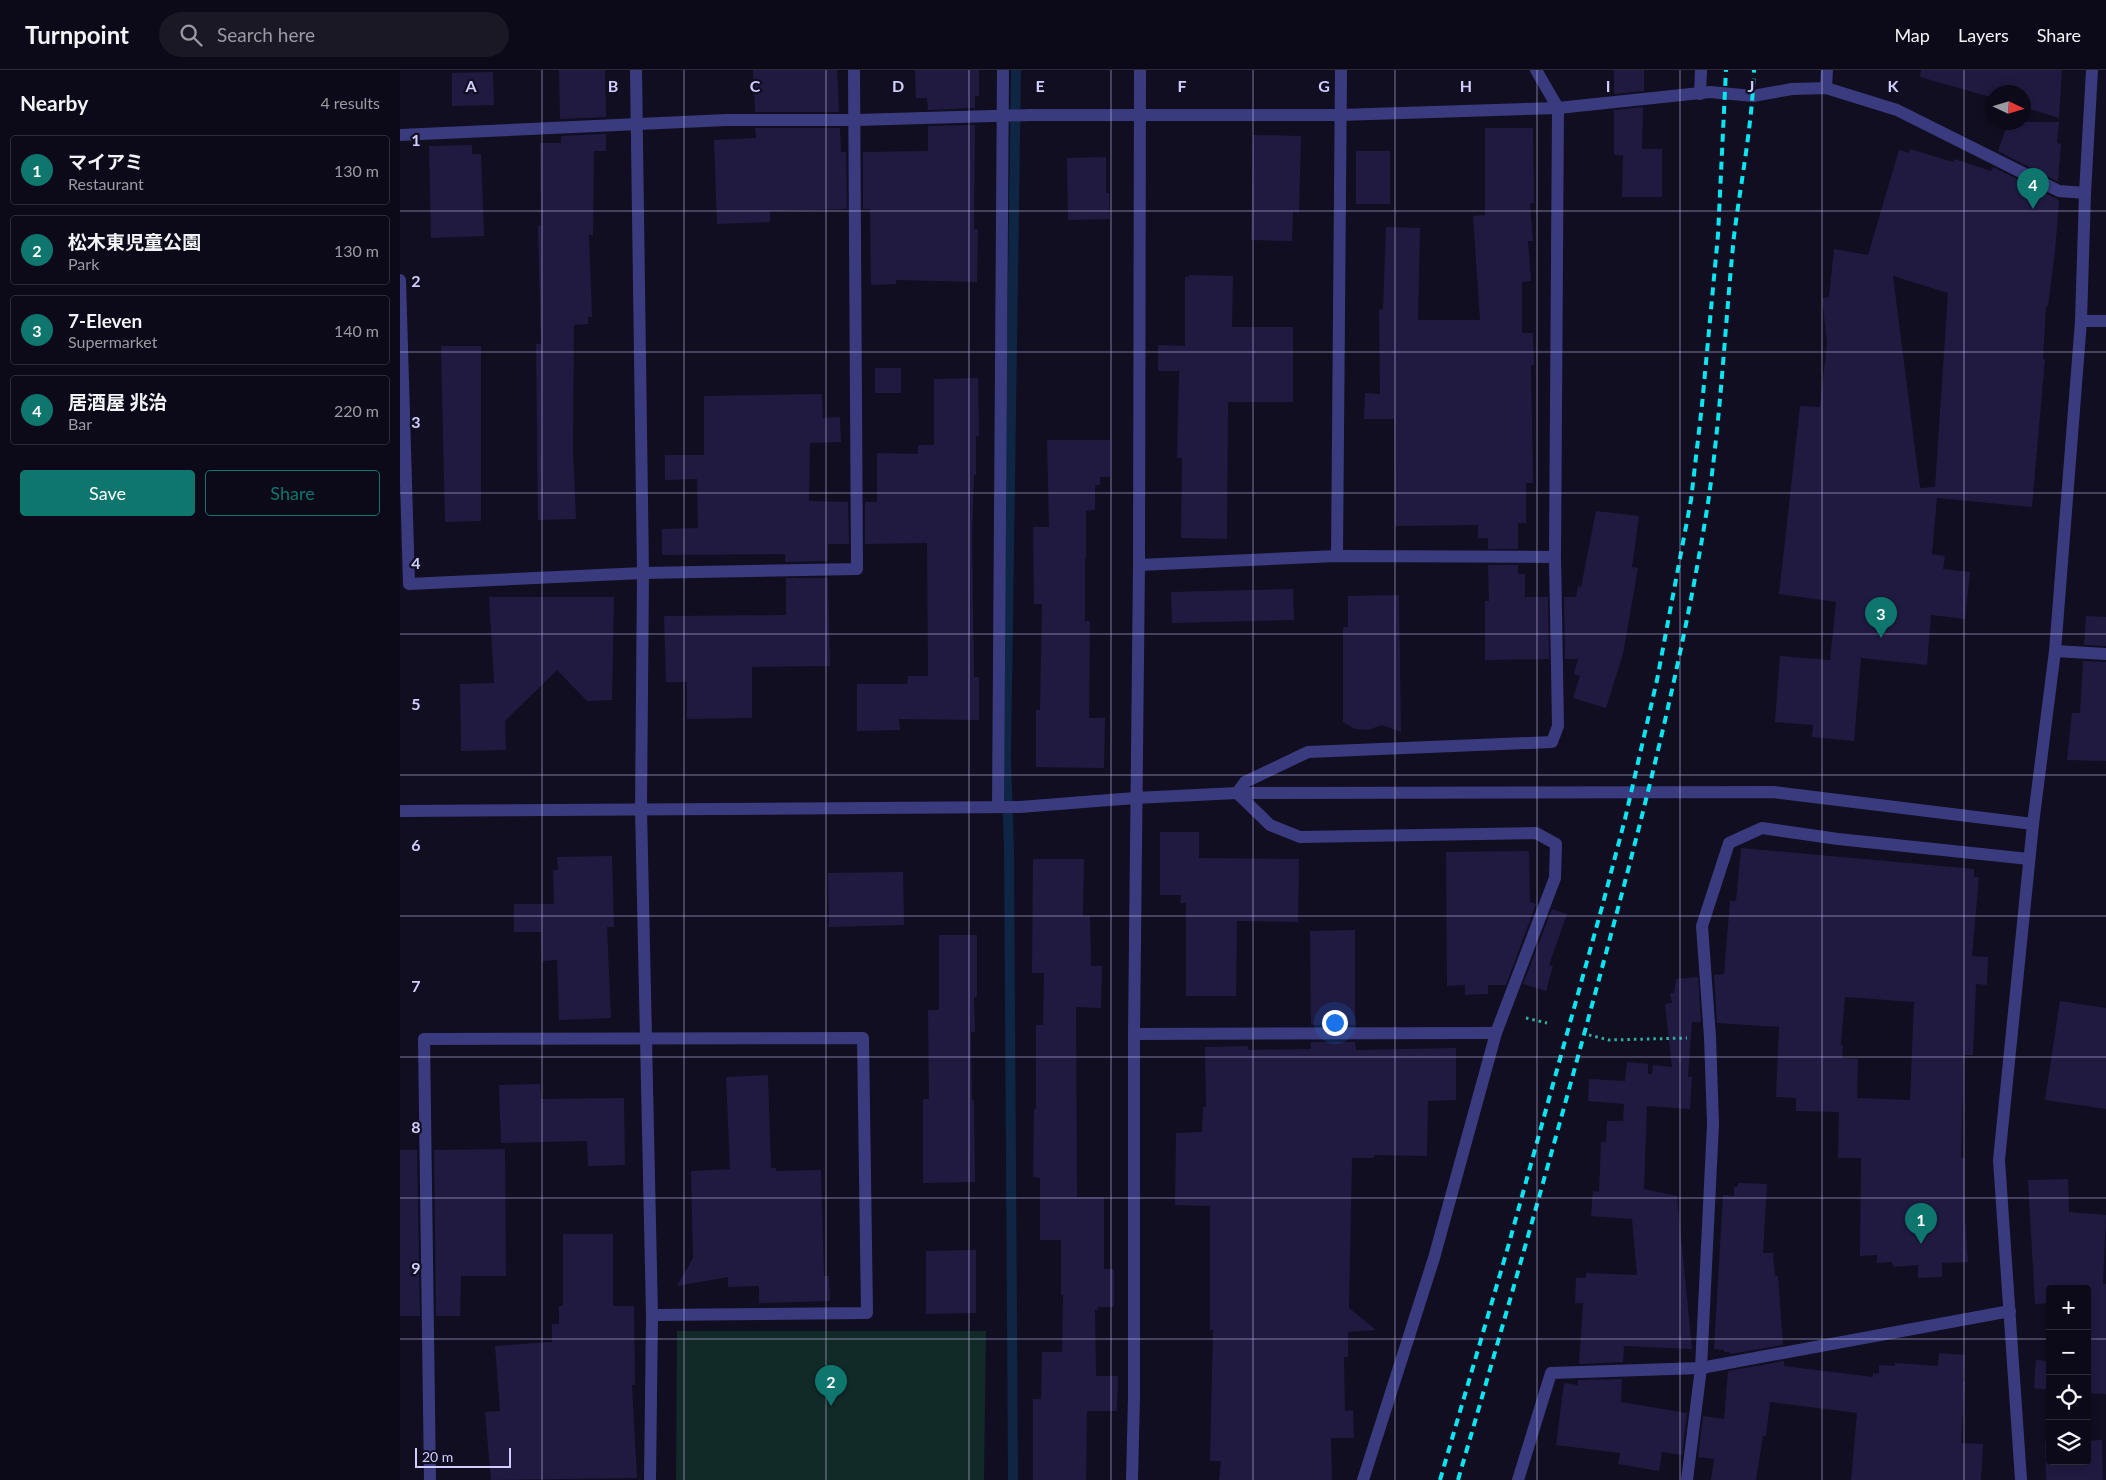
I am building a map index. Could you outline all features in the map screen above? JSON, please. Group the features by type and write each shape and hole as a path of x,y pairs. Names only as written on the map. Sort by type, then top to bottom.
{"street":[{"path":"636,70 642,573 641,809 652,1315 650,1480"},
{"path":"400,280 409,584 642,573 856,569 856,120 854,70"},
{"path":"999,807 1003,70"},
{"path":"1132,1480 1134,1397 1135,798 1139,565 1140,70"},
{"path":"1337,556 1341,70"},
{"path":"1236,793 1245,782 1308,752 1552,742 1558,726 1554,557 1558,108 1536,70"},
{"path":"1700,94 1701,70"},
{"path":"1826,88 1827,70"},
{"path":"2021,1480 1999,1160 2032,824 2055,651 2080,321 2092,70"},
{"path":"400,135 726,120 856,120 1031,115 1340,115 1558,108 1700,94 1725,93 1753,96 1792,89 1826,88 1897,110 2059,191 2085,193"},
{"path":"2080,321 2106,321"},
{"path":"1139,565 1337,556 1554,557"},
{"path":"2055,651 2106,654"},
{"path":"400,811 1020,807 1135,798 1236,793 1773,792 2032,824"},
{"path":"1236,793 1270,825 1300,837 1536,833 1556,844 1555,878 1496,1033 1434,1258 1364,1480"},
{"path":"1687,1480 1701,1368 1713,1124 1710,1037 1702,926 1729,843 1762,828 1838,839 2029,859"},
{"path":"1134,1034 1496,1033"},
{"path":"430,1480 424,1039 863,1038 867,1313 652,1315"},
{"path":"1518,1480 1551,1373 1701,1368 2010,1311"}],"path":[{"path":"1589,1035 1608,1040 1710,1037"}],"green space":[{"path":"677,1331 986,1331 984,1480 676,1480"}],"building":[{"path":"559,70 605,70 606,117 560,119"},
{"path":"753,70 837,70 839,112 755,112"},
{"path":"915,70 979,70 979,96 975,96 975,108 928,110 927,98 916,98"},
{"path":"1614,70 1644,70 1644,91 1614,94"},
{"path":"1921,70 2062,70 2059,118 2031,109 2031,85 1986,85 1986,96 1920,77"},
{"path":"493,72 494,105 452,106 452,73"},
{"path":"1643,107 1642,149 1662,149 1662,197 1622,197 1623,155 1614,155 1614,110"},
{"path":"2031,122 2059,122 2057,143 2061,144 2058,182 1998,151 2005,130 2031,130"},
{"path":"975,125 974,229 978,229 977,282 896,280 896,284 871,285 870,209 863,209 863,152 928,151 928,126"},
{"path":"755,128 840,128 841,152 846,152 847,209 770,211 770,222 717,224 714,140 756,138"},
{"path":"1485,128 1533,128 1534,203 1530,203 1533,241 1528,241 1531,281 1522,282 1522,333 1533,333 1534,365 1531,365 1533,483 1526,483 1526,523 1518,523 1518,549 1488,549 1488,538 1478,538 1478,525 1395,526 1394,419 1364,419 1365,393 1380,394 1379,310 1383,309 1386,227 1420,228 1418,320 1480,320 1473,216 1485,215"},
{"path":"606,134 606,151 594,151 593,235 589,235 592,317 588,317 588,324 574,325 573,450 576,519 538,520 536,344 541,344 538,226 541,226 540,143 561,143 561,136"},
{"path":"1253,135 1301,136 1299,213 1293,212 1292,241 1251,240"},
{"path":"472,145 472,154 481,154 484,236 431,238 429,146"},
{"path":"1910,149 1953,162 1954,159 1991,171 1993,167 2057,199 2059,202 2055,252 2048,306 2046,306 2043,359 2045,359 2032,507 1937,498 1932,554 1945,556 1943,569 1970,572 1965,619 1931,615 1927,665 1861,658 1854,741 1812,737 1813,725 1775,722 1780,656 1830,660 1836,602 1779,594 1800,406 1820,407 1827,343 1822,298 1829,297 1834,249 1868,255 1899,150 1909,153","holes":["1893,276 1948,293 1935,487 1920,488"]},
{"path":"1356,151 1390,151 1390,204 1356,204"},
{"path":"1106,157 1106,193 1109,193 1110,219 1068,220 1067,158"},
{"path":"1189,275 1233,276 1232,327 1293,327 1293,402 1228,402 1227,539 1181,538 1182,458 1177,458 1179,371 1158,371 1158,345 1185,346 1185,277 1189,277"},
{"path":"441,346 481,346 481,521 445,522"},
{"path":"875,368 901,368 901,393 875,393"},
{"path":"978,378 979,436 976,436 976,475 974,475 972,536 974,677 979,677 979,720 899,719 900,730 857,731 857,684 907,684 908,676 928,676 927,543 865,544 865,502 877,502 877,453 918,454 918,445 934,445 934,379"},
{"path":"822,394 823,418 840,417 841,442 810,443 809,501 848,502 849,544 828,544 828,561 785,562 785,554 662,555 662,529 698,528 697,479 665,480 665,455 704,455 704,396"},
{"path":"1047,440 1110,440 1110,477 1100,477 1100,485 1095,485 1095,510 1086,511 1085,558 1085,621 1090,621 1089,718 1105,718 1104,768 1036,767 1036,710 1040,710 1042,604 1034,604 1033,527 1049,527"},
{"path":"1596,511 1639,516 1632,567 1638,568 1623,654 1606,708 1573,698 1580,676 1574,674 1578,659 1565,659 1564,597 1576,597 1578,586 1581,587"},
{"path":"1488,565 1518,565 1518,574 1525,574 1525,597 1548,597 1549,659 1485,660 1485,601 1489,601"},
{"path":"786,578 828,578 830,666 752,667 752,718 687,719 687,682 666,682 664,616 786,615"},
{"path":"1293,589 1294,620 1172,623 1171,592"},
{"path":"1399,595 1401,732 1382,725 1368,730 1355,729 1343,722 1343,627 1348,627 1348,596"},
{"path":"489,597 614,597 612,700 587,701 557,670 505,721 506,750 461,751 460,684 494,683"},
{"path":"2086,616 2106,617 2106,646 2084,645"},
{"path":"2083,661 2106,662 2106,761 2067,760 2072,713 2080,713"},
{"path":"1160,832 1199,832 1199,858 1299,859 1298,922 1237,921 1236,996 1186,996 1186,903 1180,903 1181,895 1160,895"},
{"path":"1741,848 1974,869 1974,877 1979,877 1972,956 1988,957 1987,985 1976,984 1973,1055 1964,1055 1961,1158 1965,1158 1965,1219 1968,1262 1942,1263 1942,1277 1918,1278 1918,1265 1893,1267 1892,1262 1877,1263 1877,1255 1860,1256 1861,1158 1838,1158 1839,1112 1796,1111 1796,1098 1776,1097 1779,1027 1717,1023 1714,975 1724,974 1730,901 1736,901","holes":["1845,997 1914,1002 1910,1100 1857,1098 1858,1059 1842,1058 1843,1045 1841,1045"]},
{"path":"1529,851 1530,902 1536,904 1506,985 1488,985 1488,994 1465,995 1465,985 1447,986 1446,852"},
{"path":"612,856 614,927 607,927 611,1018 559,1020 557,960 542,961 541,932 514,932 514,904 554,904 553,870 558,870 557,857"},
{"path":"1033,859 1084,859 1083,916 1090,916 1091,966 1102,966 1101,1008 1076,1007 1077,1197 1104,1197 1104,1269 1114,1269 1114,1307 1098,1307 1098,1310 1095,1310 1096,1376 1118,1376 1117,1411 1087,1411 1086,1480 1033,1480 1033,1399 1041,1399 1042,1352 1062,1352 1063,1295 1061,1295 1061,1240 1040,1240 1040,1178 1033,1177 1034,1109 1036,1109 1036,1025 1043,1025 1044,973 1032,973"},
{"path":"903,872 904,925 829,927 828,873"},
{"path":"1552,909 1567,914 1549,965 1553,966 1546,991 1523,984"},
{"path":"1355,930 1355,1025 1311,1025 1310,931"},
{"path":"939,935 977,935 977,997 974,997 975,1032 971,1032 975,1182 923,1183 923,1099 929,1099 928,1010 939,1010"},
{"path":"1698,977 1701,1022 1692,1022 1688,1077 1692,1077 1690,1109 1647,1106 1644,1189 1677,1196 1692,1349 1624,1346 1623,1362 1579,1364 1583,1303 1575,1303 1576,1278 1586,1278 1586,1273 1637,1275 1632,1219 1591,1216 1593,1191 1599,1192 1601,1142 1606,1142 1607,1121 1623,1121 1624,1104 1588,1101 1589,1079 1625,1081 1627,1062 1648,1064 1648,1074 1652,1074 1653,1065 1672,1067 1665,1004 1672,1003 1670,993 1674,993 1676,979"},
{"path":"2060,1001 2106,1008 2106,1109 2045,1100"},
{"path":"1311,1042 1355,1042 1356,1050 1456,1048 1456,1100 1428,1101 1427,1156 1374,1155 1374,1158 1352,1158 1349,1308 1376,1330 1348,1332 1348,1357 1344,1357 1345,1411 1353,1410 1354,1438 1331,1438 1332,1480 1219,1480 1221,1461 1210,1461 1213,1330 1210,1330 1210,1206 1175,1205 1176,1133 1202,1132 1203,1107 1206,1107 1205,1047 1248,1046 1248,1050 1311,1049"},
{"path":"768,1075 771,1168 776,1168 776,1171 821,1170 824,1276 829,1276 830,1301 759,1303 759,1286 728,1287 728,1277 677,1286 693,1258 691,1171 730,1169 726,1077"},
{"path":"540,1084 541,1099 624,1098 625,1165 588,1166 587,1141 501,1143 499,1085"},
{"path":"505,1149 506,1276 461,1276 460,1316 436,1316 434,1150"},
{"path":"400,1150 417,1150 420,1316 400,1316"},
{"path":"2068,1179 2069,1212 2106,1215 2103,1283 2106,1284 2106,1394 2091,1393 2091,1285 2046,1285 2046,1303 2035,1304 2028,1180"},
{"path":"1738,1183 1767,1184 1763,1253 1773,1253 1775,1276 1778,1276 1783,1345 1730,1354 1730,1352 1724,1352 1724,1350 1714,1349 1723,1195 1734,1196 1734,1187 1738,1187"},
{"path":"563,1234 613,1234 613,1306 634,1306 635,1385 632,1385 637,1478 491,1480 485,1412 500,1411 495,1346 552,1342 552,1324 559,1324 559,1306 563,1306"},
{"path":"976,1250 976,1313 926,1314 926,1251"},
{"path":"1939,1353 1965,1355 1961,1443 1983,1444 1981,1480 1851,1480 1857,1413 1770,1402 1766,1436 1763,1436 1756,1480 1711,1480 1714,1459 1698,1457 1703,1416 1724,1419 1728,1371 1784,1361 1784,1366 1873,1377 1873,1373 1879,1374 1879,1365 1895,1366 1895,1363 1938,1366"},
{"path":"2036,1360 2046,1361 2046,1390 2034,1388"},
{"path":"1622,1379 1621,1402 1687,1413 1682,1455 1662,1452 1659,1471 1618,1464 1620,1453 1556,1445 1564,1383 1578,1385 1578,1380"},
{"path":"2102,1440 2103,1480 2046,1480 2045,1442 2046,1465 2091,1465 2091,1441"}],"waterway":[{"path":"1013,1480 1009,848 1006,759 1016,70"}],"railway":[{"path":"1440,1480 1508,1247 1602,907 1625,819 1657,680 1691,500 1702,405 1718,235 1726,70"},
{"path":"1458,1480 1543,1184 1609,943 1657,756 1685,630 1708,503 1720,403 1734,236 1749,133 1754,70"}],"place":[{"name":"居酒屋 兆治","path":"2033,209"},
{"name":"7-Eleven","path":"1881,638"},
{"name":"マイアミ","path":"1921,1244"},
{"name":"松木東児童公園","path":"831,1406"}]}
